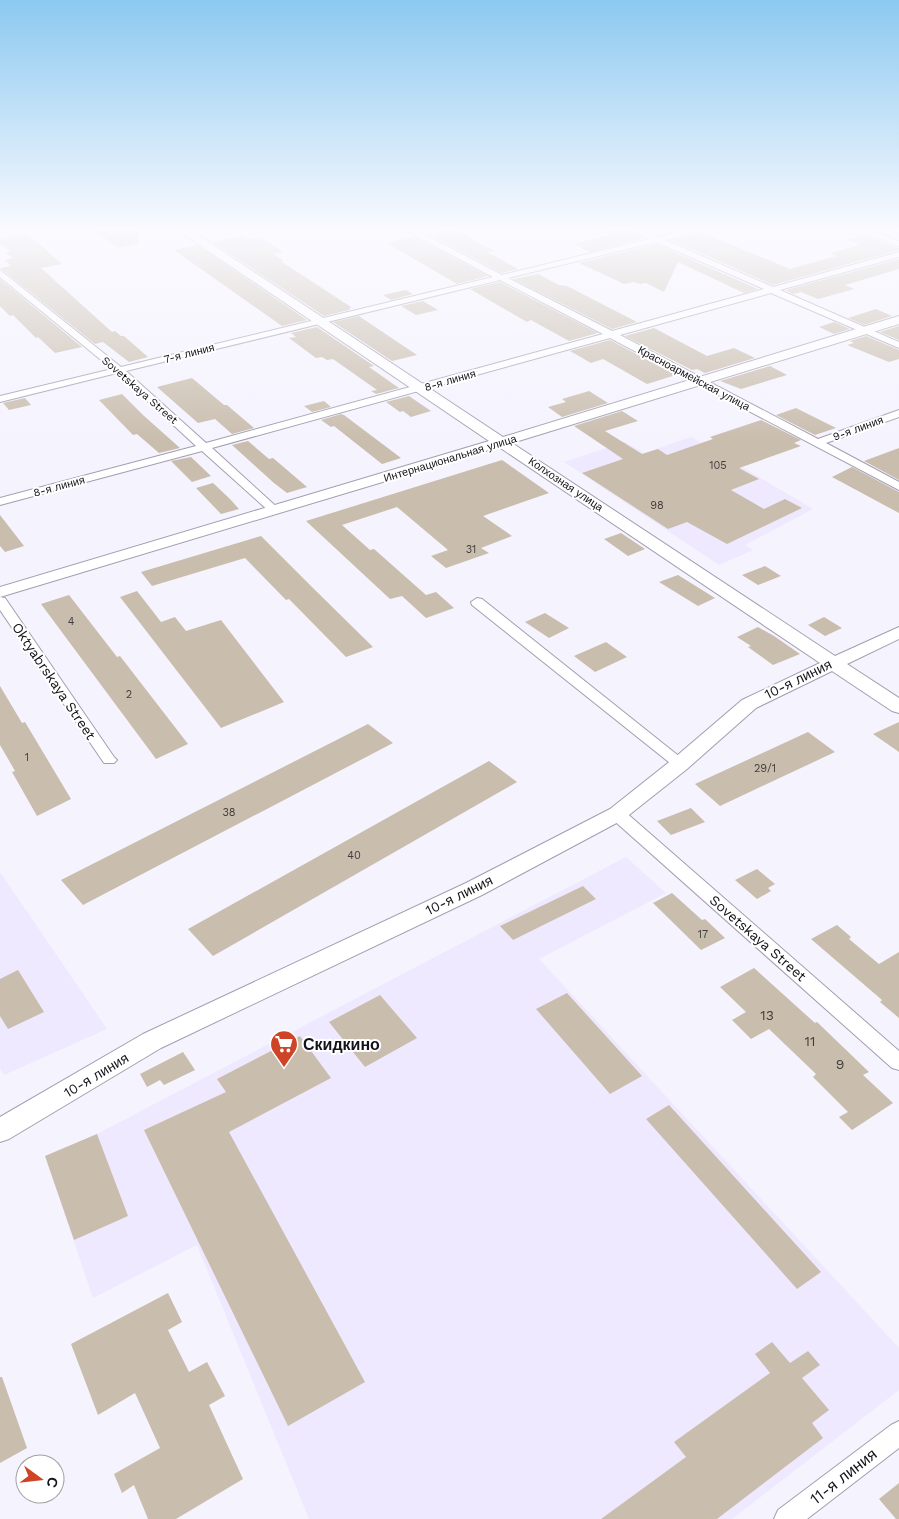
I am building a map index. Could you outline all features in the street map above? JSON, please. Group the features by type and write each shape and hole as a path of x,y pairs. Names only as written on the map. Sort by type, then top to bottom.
{"street":[{"name":"Sovetskaya Street","path":"33,300 118,370 275,512"},
{"name":"Колхозная улица","path":"287,300 899,707"},
{"name":"7-я линия","path":"0,399 407,300"},
{"name":"Красноармейская улица","path":"542,300 701,381 899,487"},
{"name":"8-я линия","path":"0,502 737,300"},
{"path":"796,300 899,345"},
{"name":"Интернациональная улица","path":"0,592 275,512 899,320"},
{"name":"9-я линия","path":"817,443 899,414"},
{"name":"Oktyabrskaya Street","path":"0,601 109,760"},
{"path":"476,602 680,764"},
{"name":"10-я линия","path":"0,1131 152,1041 474,889 617,814 680,764 749,704 832,662 899,632"},
{"name":"Sovetskaya Street","path":"617,814 899,1062"},
{"name":"11-я линия","path":"787,1519 899,1433"}],"shaded area":[{"path":"691,437 813,509 745,545 753,550 719,565 564,462 625,442 644,453"},
{"path":"626,857 666,893 539,959 899,1348 899,1390 732,1519 309,1519 197,1245 93,1298 45,1156 97,1134"},
{"path":"0,872 107,1029 4,1075 0,1068"}],"building":[{"path":"0,300 25,300 82,347 55,353 38,337 36,338 13,315 10,316 0,306"},
{"path":"40,300 76,300 112,332 115,331 124,336 148,357 129,362 103,342 95,344"},
{"path":"245,300 278,300 307,320 282,326"},
{"path":"300,300 340,300 351,307 349,310 324,316"},
{"path":"489,300 534,300 598,333 569,341 531,320 527,322"},
{"path":"554,300 594,300 637,322 612,329"},
{"path":"423,301 438,310 416,315 401,306"},
{"path":"876,309 892,316 864,325 848,318"},
{"path":"359,316 417,355 392,361 333,322"},
{"path":"834,322 850,329 834,334 819,327"},
{"path":"899,326 899,340 880,332"},
{"path":"317,327 374,366 369,367 399,388 376,394 371,391 377,390 333,359 316,358 289,338 296,337 291,333"},
{"path":"654,328 707,356 734,348 755,358 705,373 697,369 692,370 625,336"},
{"path":"866,336 899,350 899,359 889,362 847,345 854,343 850,341"},
{"path":"610,340 676,375 647,384 603,359 591,363 570,351"},
{"path":"770,366 787,375 741,389 720,381"},
{"path":"192,378 254,428 232,434 215,419 198,423 157,387"},
{"path":"589,391 608,403 562,417 548,407 566,402 562,399"},
{"path":"122,394 180,448 159,453 137,434 133,435 99,400"},
{"path":"409,396 431,411 411,417 386,402"},
{"path":"25,398 31,405 9,410 3,403"},
{"path":"324,401 331,407 312,412 304,406"},
{"path":"796,408 836,428 815,435 776,415"},
{"path":"622,411 638,421 605,431 642,454 658,449 667,455 713,439 710,437 761,420 801,440 794,443 801,446 739,468 759,479 731,490 764,509 785,499 802,508 727,544 687,522 668,529 582,473 623,459 574,426"},
{"path":"341,414 401,458 382,464 334,426 331,427 321,420"},
{"path":"248,441 269,459 273,458 307,487 287,493 274,483 232,445"},
{"path":"899,448 899,480 864,461 872,458"},
{"path":"191,457 211,476 192,482 171,461"},
{"path":"502,460 549,493 483,516 512,536 481,548 489,553 446,568 431,556 448,550 397,507 342,525 370,550 374,549 426,595 436,592 454,608 426,618 402,596 390,599 306,521"},
{"path":"852,467 899,492 899,513 832,477"},
{"path":"213,483 239,509 221,514 196,488"},
{"path":"0,515 24,546 5,552 0,546"},
{"path":"621,533 645,549 628,556 604,539"},
{"path":"261,536 373,647 346,657 289,599 286,600 245,558 152,586 141,572"},
{"path":"765,566 781,576 758,585 742,575"},
{"path":"678,575 715,598 698,606 659,582"},
{"path":"137,591 161,622 175,617 186,631 221,620 284,702 221,728 120,597"},
{"path":"69,595 117,657 120,656 188,744 156,759 41,604"},
{"path":"545,613 569,628 549,638 525,622"},
{"path":"824,617 842,628 825,636 808,625"},
{"path":"758,627 800,654 773,665 737,637"},
{"path":"606,642 627,657 595,672 574,656"},
{"path":"0,686 22,723 25,722 71,799 37,816 12,772 15,771 0,745"},
{"path":"899,722 899,752 873,734"},
{"path":"368,724 393,743 83,905 61,880"},
{"path":"808,732 835,752 720,806 695,784"},
{"path":"489,761 517,782 213,956 188,929"},
{"path":"691,808 705,822 671,835 657,821"},
{"path":"757,869 775,884 768,888 771,891 757,899 735,880"},
{"path":"583,886 596,899 513,940 500,926"},
{"path":"672,893 702,920 705,919 725,938 701,950 653,903"},
{"path":"837,925 851,937 849,939 879,964 899,952 899,1018 880,1002 882,1000 811,939"},
{"path":"754,968 815,1023 817,1022 869,1072 863,1075 893,1103 852,1130 839,1117 848,1112 813,1077 816,1074 769,1029 751,1039 732,1020 746,1012 720,987"},
{"path":"18,970 44,1012 8,1029 0,1016 0,979"},
{"path":"567,993 642,1076 610,1094 536,1009"},
{"path":"380,995 417,1038 365,1067 329,1022"},
{"path":"300,1036 331,1078 229,1132 365,1382 288,1426 144,1130 226,1092 217,1079"},
{"path":"183,1052 195,1070 164,1085 160,1080 147,1087 140,1074"},
{"path":"669,1105 821,1272 797,1289 646,1119"},
{"path":"97,1134 128,1216 74,1240 45,1156"},
{"path":"168,1293 182,1322 168,1330 189,1372 207,1362 225,1396 209,1405 243,1479 176,1519 148,1519 134,1485 122,1493 114,1474 160,1448 135,1393 98,1415 71,1344"},
{"path":"772,1342 790,1363 808,1351 820,1365 802,1378 829,1410 812,1423 823,1438 717,1519 601,1519 686,1457 674,1442 770,1373 755,1354"},
{"path":"0,1377 2,1377 27,1448 0,1463"},
{"path":"899,1483 899,1519 896,1519 879,1499"}],"place":[{"name":"Скидкино","path":"284,1068"}]}
